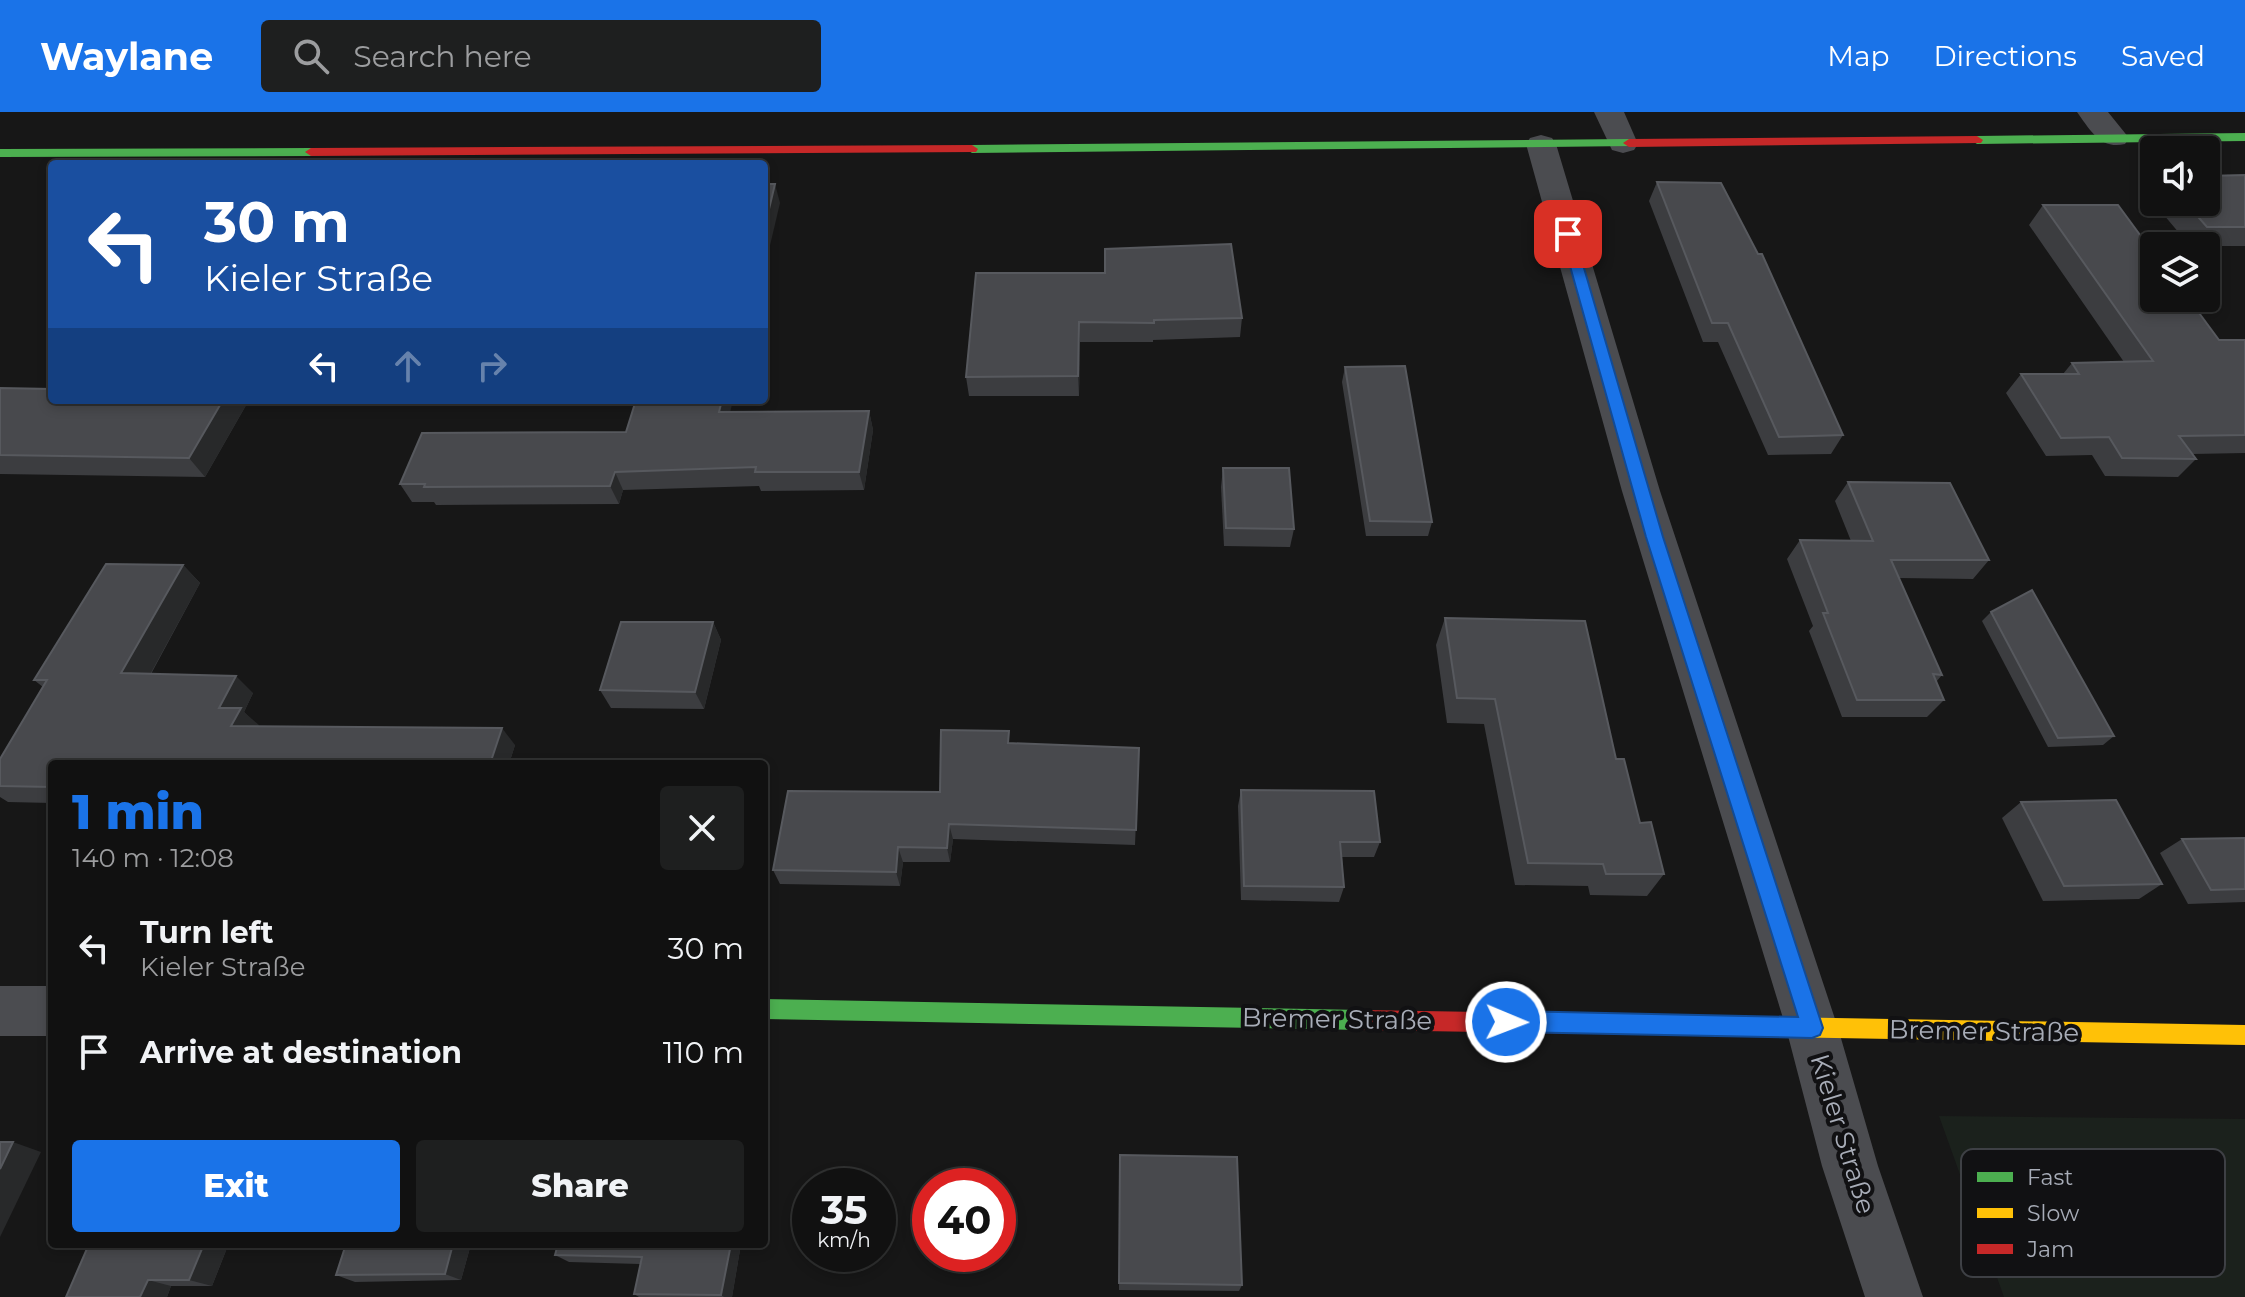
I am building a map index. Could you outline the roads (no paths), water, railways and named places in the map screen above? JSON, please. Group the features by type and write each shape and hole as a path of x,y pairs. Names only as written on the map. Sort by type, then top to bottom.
{"street":[{"path":"1609,112 1623,144"},
{"path":"2092,112 2114,138"},
{"path":"1273,124 1281,147"},
{"path":"0,153 1281,147 2245,137"},
{"name":"Kieler Straße","path":"1541,144 1645,506 1812,1028 1850,1166 1894,1297"},
{"name":"Bremer Straße","path":"768,1009 2245,1035"},
{"path":"0,1011 48,1011"}]}
